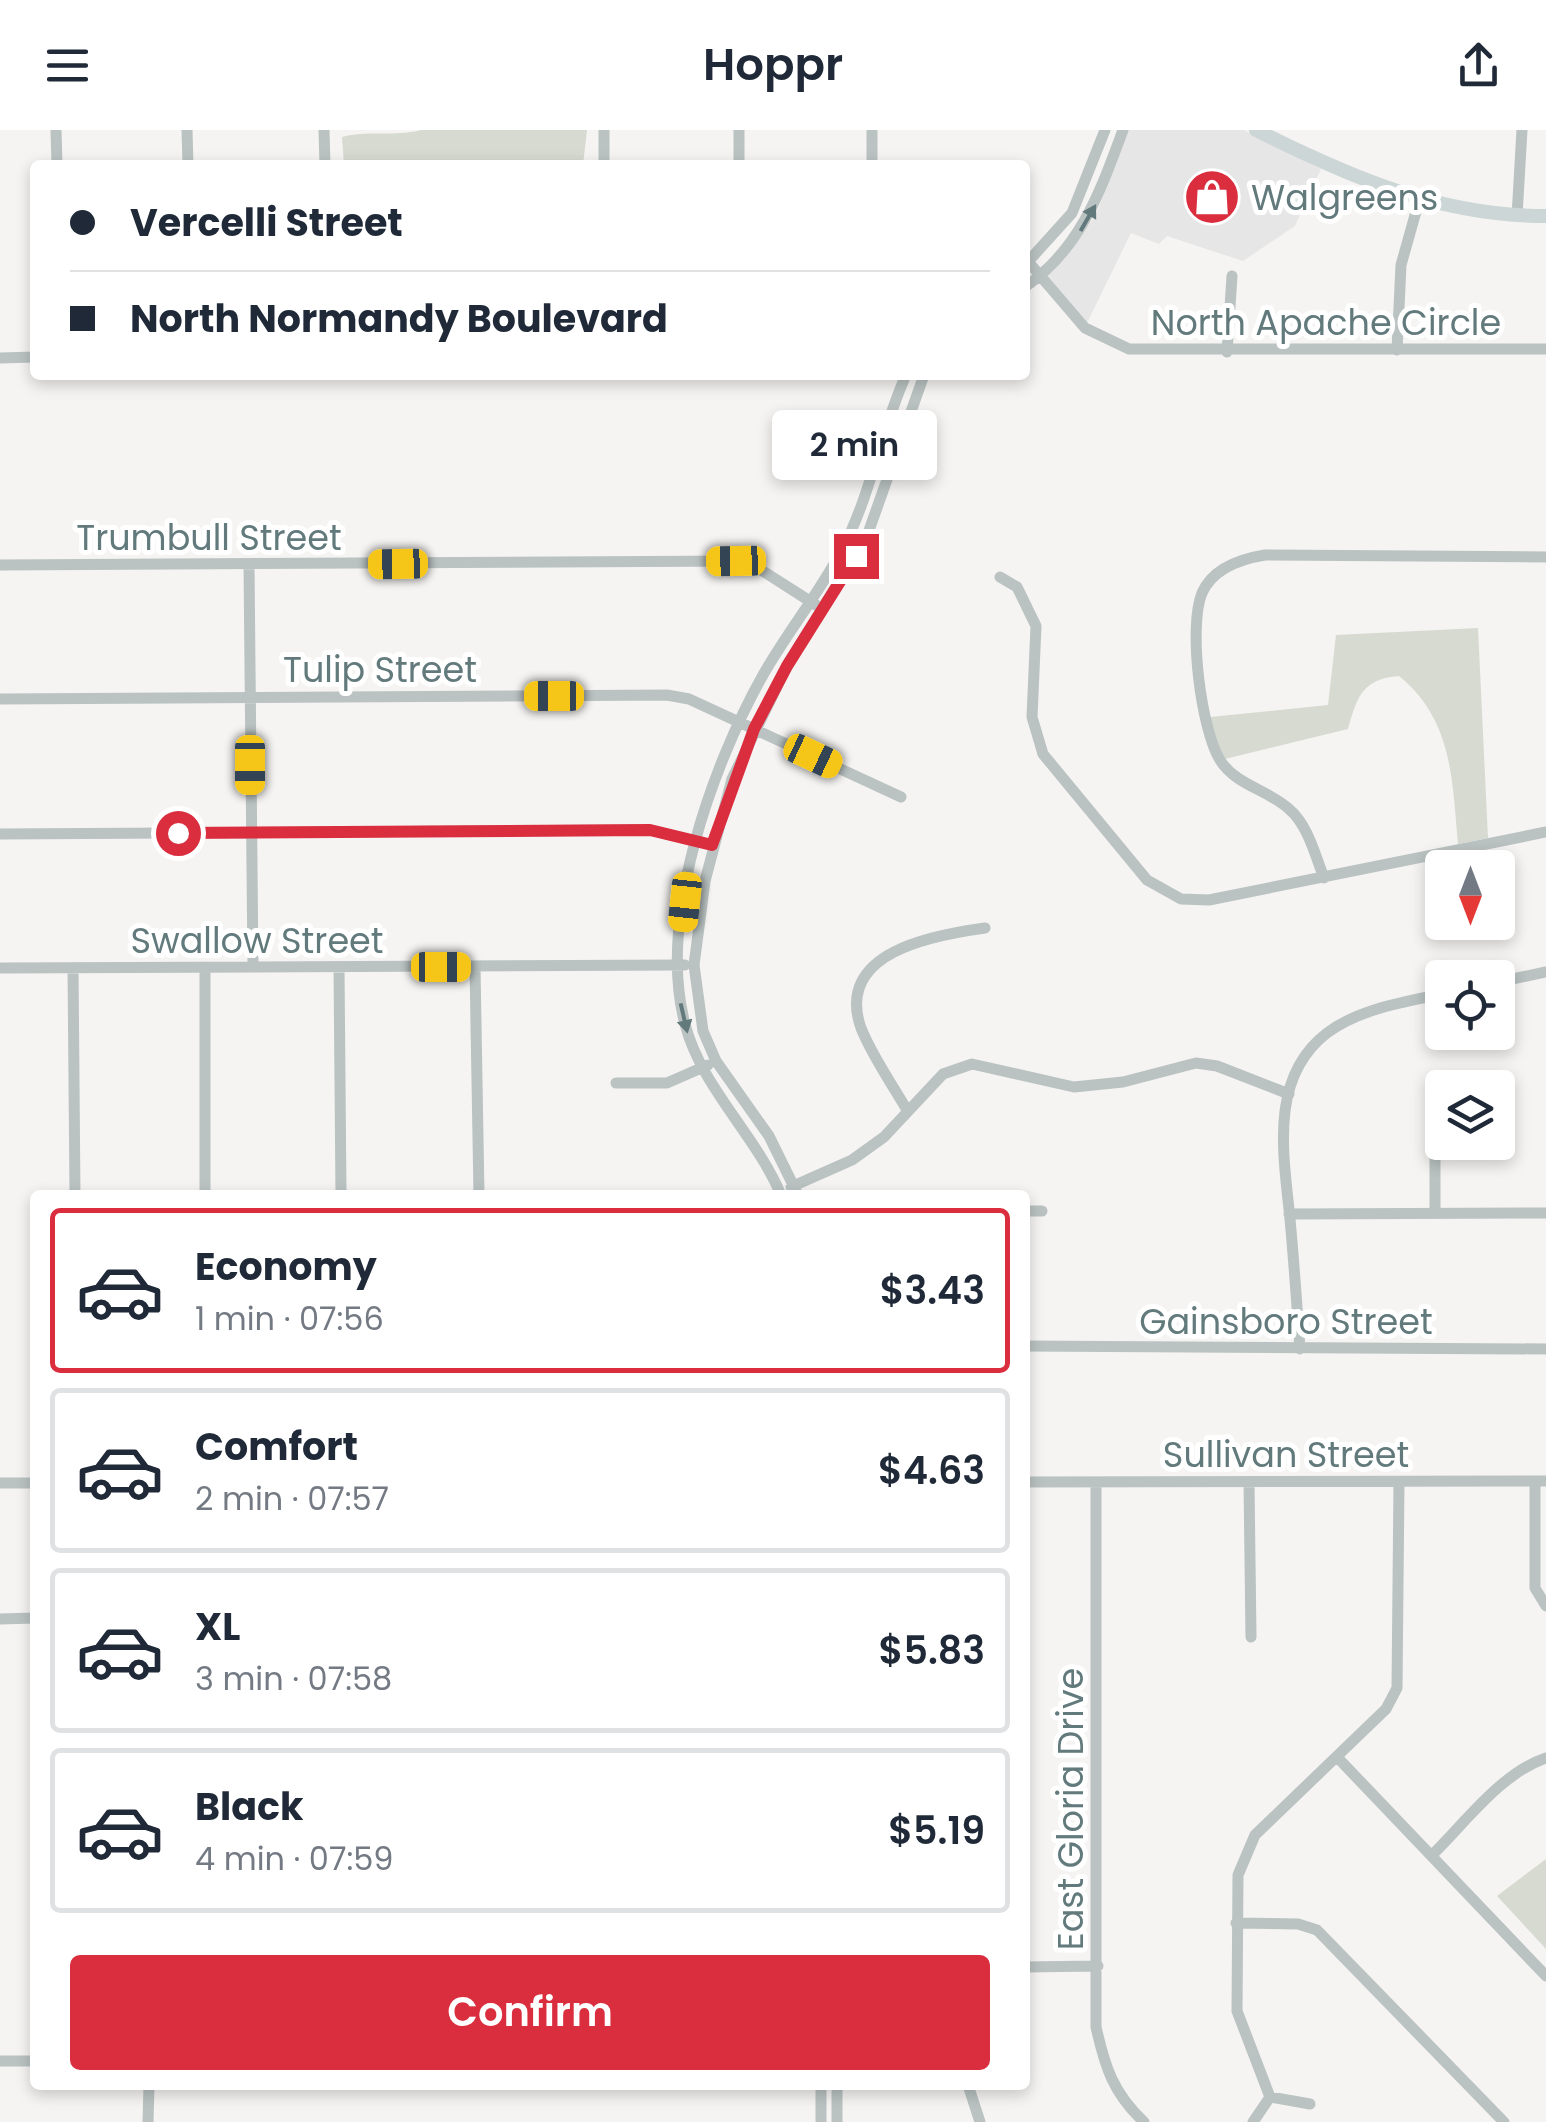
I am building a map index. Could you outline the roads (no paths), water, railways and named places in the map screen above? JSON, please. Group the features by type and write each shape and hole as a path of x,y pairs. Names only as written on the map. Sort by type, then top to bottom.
{"main road":[{"path":"1256,130 1361,181 1419,200 1517,216 1546,216"}],"street":[{"path":"56,130 56,160"},
{"path":"187,130 188,160"},
{"path":"324,130 325,160"},
{"path":"604,130 604,160"},
{"path":"738,130 739,160"},
{"path":"872,130 872,160"},
{"path":"1030,258 1072,213 1105,130"},
{"path":"1030,283 1090,214 1122,130"},
{"path":"1517,216 1522,130"},
{"path":"1397,350 1401,265 1419,200"},
{"name":"North Apache Circle","path":"1030,266 1072,317 1107,342 1148,352 1546,349"},
{"path":"1227,352 1232,276"},
{"path":"0,358 30,357"},
{"path":"776,1190 752,1139 703,1068 685,1024 678,966 696,842 739,722 855,522 904,380"},
{"path":"922,380 880,508 754,729 712,845 694,966 699,1016 716,1060 770,1136 796,1190 852,1160 884,1137 943,1074 972,1064 1074,1087 1123,1082 1196,1063 1218,1066 1289,1094"},
{"path":"1324,878 1296,817 1222,764 1207,735 1196,613 1203,590 1218,572 1241,559 1265,555 1546,557"},
{"name":"Trumbull Street","path":"0,565 736,561 758,568 823,611"},
{"path":"248,565 254,968"},
{"path":"1000,578 1017,587 1036,626 1032,717 1043,754 1147,880 1180,899 1209,900 1546,832"},
{"name":"Tulip Street","path":"0,699 667,695 689,698 901,797"},
{"path":"0,834 650,830 712,845"},
{"path":"907,1110 860,1026 858,994 872,967 891,950 936,935 985,928"},
{"name":"Swallow Street","path":"0,968 694,966"},
{"path":"339,967 341,1190"},
{"path":"475,967 479,1190"},
{"path":"73,968 75,1190"},
{"path":"205,968 205,1190"},
{"path":"1515,978 1546,972"},
{"path":"1300,1349 1290,1214 1281,1153 1289,1094 1310,1052 1328,1032 1380,1008 1425,998"},
{"path":"616,1082 667,1084 716,1060"},
{"path":"1434,1160 1435,1213"},
{"path":"1030,1211 1042,1210"},
{"path":"1290,1214 1546,1213"},
{"name":"Gainsboro Street","path":"1030,1346 1546,1349"},
{"path":"1540,1481 1535,1588 1546,1606"},
{"name":"Sullivan Street","path":"1030,1482 1540,1481"},
{"name":"East Gloria Drive","path":"1096,1482 1096,2027 1106,2073 1122,2102 1144,2122"},
{"path":"1249,1482 1250,1637"},
{"path":"1270,2098 1237,2011 1238,1874 1255,1835 1386,1709 1397,1688 1400,1482"},
{"path":"0,1483 30,1483"},
{"path":"0,1619 30,1618"},
{"path":"1337,1757 1546,1976"},
{"path":"1432,1856 1506,1783 1529,1764 1546,1758"},
{"path":"1236,1923 1298,1924 1317,1930 1504,2122"},
{"path":"1030,1967 1098,1966"},
{"path":"0,2062 30,2062"},
{"path":"148,2122 149,2090"},
{"path":"820,2090 821,2122"},
{"path":"837,2090 837,2122"},
{"path":"970,2090 980,2122"},
{"path":"1270,2098 1310,2104"},
{"path":"1253,2122 1270,2098"}],"place":[{"name":"Walgreens","path":"1212,197"}]}
